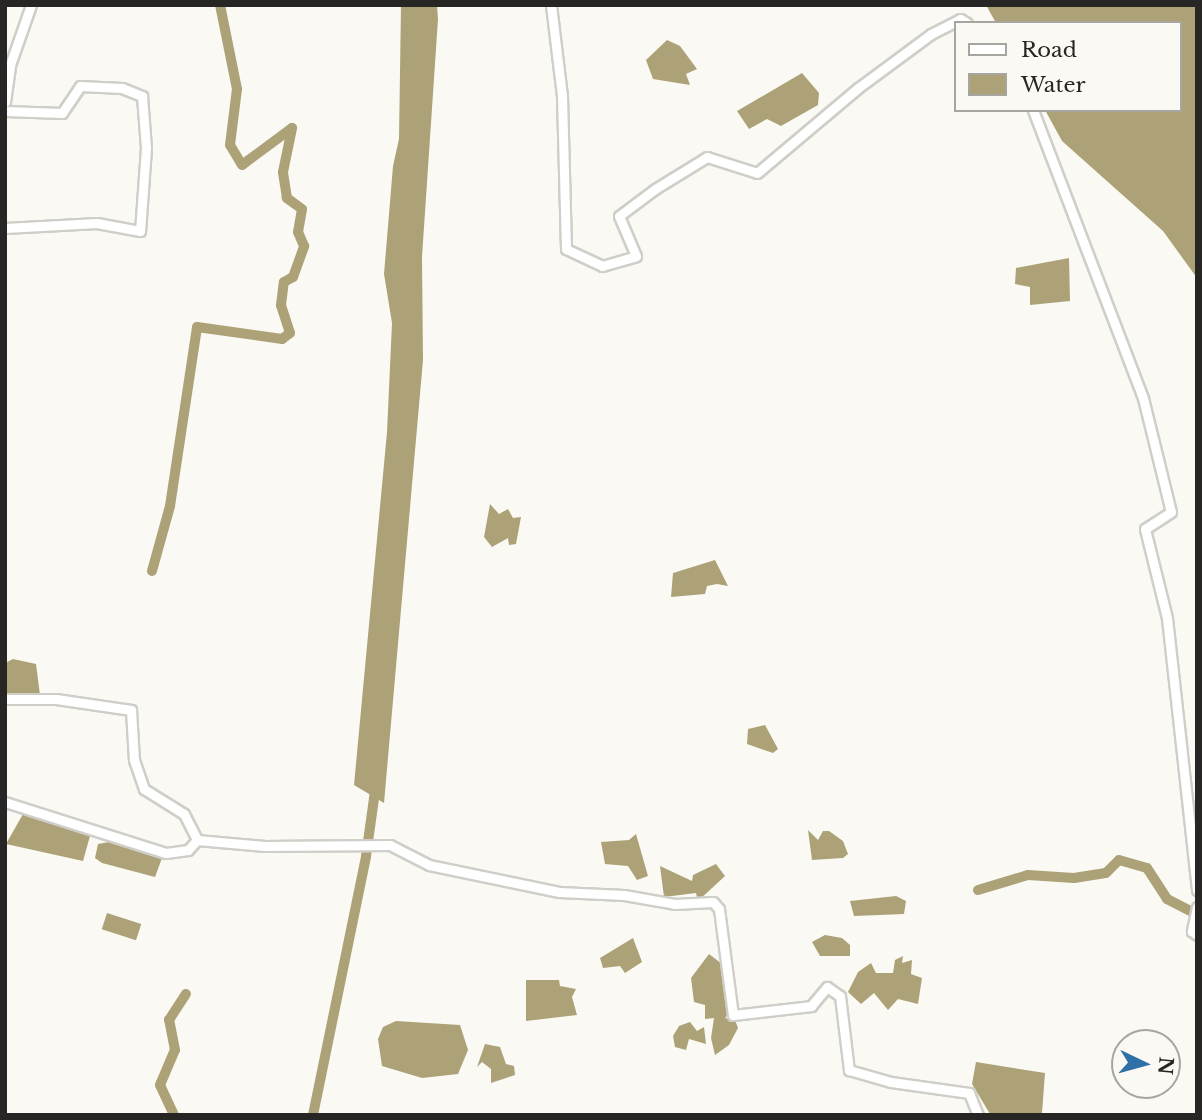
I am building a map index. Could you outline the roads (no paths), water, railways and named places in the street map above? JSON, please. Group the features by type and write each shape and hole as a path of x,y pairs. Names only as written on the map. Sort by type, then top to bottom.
{"street":[{"path":"5,102 10,65 32,5"},
{"path":"551,5 562,96 566,249 602,266 636,256 619,216 655,189 707,157 757,173 858,88 931,34 954,22"},
{"path":"5,111 62,113 80,86 122,88 142,96 146,148 141,231 97,223 5,228"},
{"path":"1035,112 1143,398 1171,512 1145,529 1167,618 1197,890"},
{"path":"5,699 56,699 131,710 134,760 144,789 184,814 197,840"},
{"path":"5,802 166,853 188,850 197,840"},
{"path":"197,840 338,847 390,845 429,864 559,892 624,895 675,904 713,902 719,909 733,1015 811,1006 827,986 840,996 849,1070 891,1082 969,1093 978,1115"},
{"path":"1197,907 1192,930 1197,935"}],"water":[{"path":"401,5 437,5 438,19 422,257 423,360 384,803 354,785 387,432 392,323 384,274 393,166 399,139"},
{"path":"986,5 1197,5 1197,278 1163,231 1062,141 1046,112 1181,112 1181,21 995,21"},
{"path":"667,40 680,46 697,69 686,74 690,85 653,79 646,60"},
{"path":"802,73 819,93 818,105 781,126 767,119 749,129 737,111"},
{"path":"1069,258 1070,301 1030,305 1030,287 1015,284 1016,268"},
{"path":"490,504 499,514 508,509 513,518 521,517 516,544 509,545 508,538 492,547 484,537"},
{"path":"715,560 728,586 717,584 707,586 705,594 671,597 673,573"},
{"path":"13,659 36,664 40,695 28,699 5,693 5,663"},
{"path":"765,725 778,749 773,753 747,744 748,729"},
{"path":"23,814 90,836 83,861 6,844"},
{"path":"808,830 818,840 823,831 829,831 843,841 848,854 843,858 812,860"},
{"path":"636,834 648,876 637,880 628,866 605,864 601,842 629,840"},
{"path":"109,842 162,858 155,877 102,863 95,858 98,844"},
{"path":"716,864 725,876 698,901 696,893 664,897 660,866 692,881 693,875"},
{"path":"896,896 906,901 904,914 854,916 850,901"},
{"path":"107,913 141,924 136,940 102,929"},
{"path":"825,935 842,938 850,945 850,956 820,956 812,942"},
{"path":"633,938 642,962 625,973 620,966 603,968 600,958"},
{"path":"709,954 722,964 729,1014 725,1018 735,1020 738,1028 729,1045 715,1055 711,1038 714,1018 705,1019 705,1005 694,1002 691,978"},
{"path":"903,956 902,963 912,960 911,974 922,978 918,1004 898,999 888,1010 874,993 861,1004 848,992 858,972 871,963 876,973 893,973 895,960"},
{"path":"526,980 559,980 560,986 576,989 572,997 577,1015 526,1021"},
{"path":"396,1021 460,1025 468,1050 458,1074 422,1078 382,1066 378,1039 383,1027"},
{"path":"690,1022 697,1031 704,1027 706,1044 689,1039 686,1050 675,1047 673,1036 679,1026"},
{"path":"485,1044 500,1047 506,1064 514,1066 515,1075 491,1083 491,1069 482,1062 477,1067"},
{"path":"976,1062 1045,1073 1042,1113 990,1114 972,1084"}],"waterway":[{"path":"152,571 170,506 197,327 282,339 290,333 281,305 284,282 293,277 304,246 298,232 302,209 287,198 283,172 292,128 242,165 230,145 237,89 220,5"},
{"path":"313,1115 366,856 376,784"},
{"path":"978,890 1028,875 1074,878 1106,873 1119,860 1147,868 1167,899 1197,914"},
{"path":"174,1115 160,1085 175,1050 169,1020 186,994"}]}
